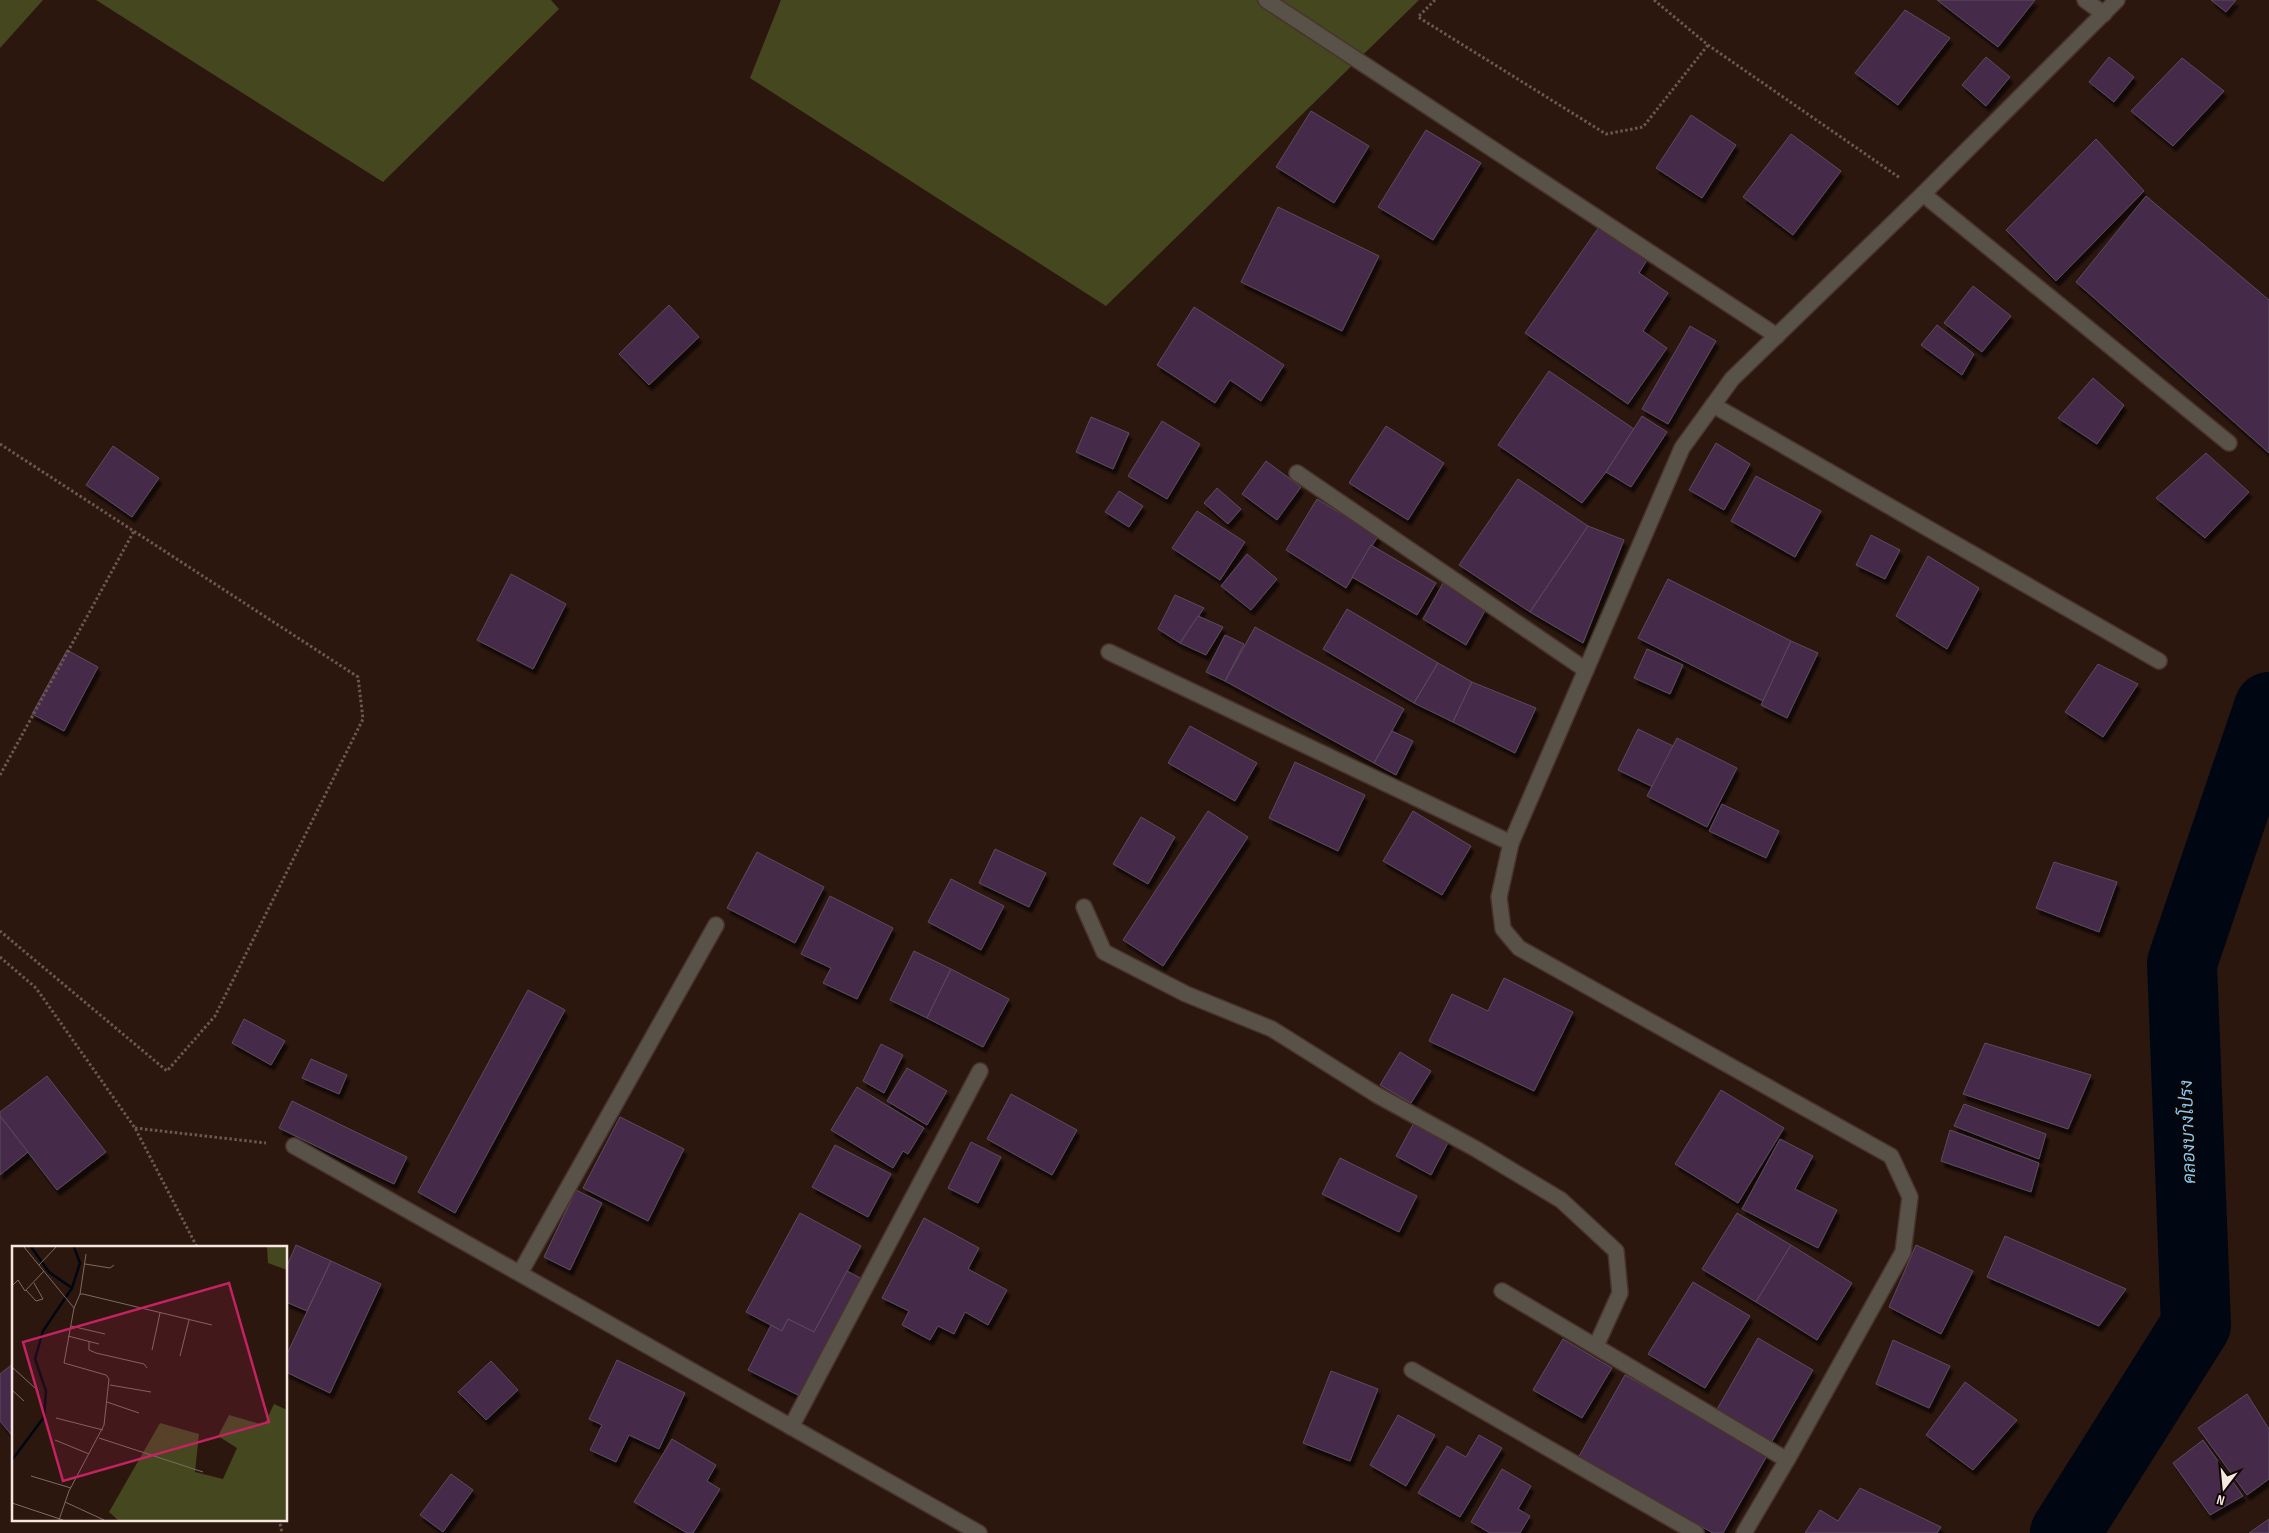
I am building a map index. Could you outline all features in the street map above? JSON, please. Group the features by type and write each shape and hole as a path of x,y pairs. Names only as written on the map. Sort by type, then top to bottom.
{"street":[{"path":"1266,0 1777,336"},
{"path":"2084,0 2104,14"},
{"path":"1744,1533 1903,1252 1910,1197 1891,1156 1519,948 1503,929 1499,897 1511,842 1682,448 1732,379 1923,194 2117,0"},
{"path":"1923,194 2229,443"},
{"path":"1713,405 2159,661"},
{"path":"1297,473 1586,670"},
{"path":"1109,652 1511,842"},
{"path":"1084,907 1104,952 1186,994 1272,1029 1377,1095 1476,1149 1561,1200 1616,1251 1620,1293 1596,1346"},
{"path":"520,1273 716,925"},
{"path":"791,1427 980,1070"},
{"path":"294,1146 979,1533"},
{"path":"1502,1291 1787,1460"},
{"path":"1412,1370 1696,1533"}],"path":[{"path":"1435,0 1418,17 1606,134 1643,126 1708,45"},
{"path":"1654,0 1708,45 1923,194"},
{"path":"0,444 358,677 363,719 215,1016 168,1070 0,931"},
{"path":"0,775 134,531"},
{"path":"0,957 36,988 135,1128 197,1246"},
{"path":"135,1128 294,1146"},
{"path":"279,1520 282,1533"}],"green space":[{"path":"0,0 43,0 0,48"},
{"path":"96,0 551,0 559,9 383,182"},
{"path":"781,0 1419,0 1106,306 750,78"}],"building":[{"path":"1937,0 2035,0 1998,47"},
{"path":"2211,0 2236,0 2226,12"},
{"path":"1905,10 1950,38 1898,105 1855,73"},
{"path":"1986,57 2010,77 1986,106 1962,85"},
{"path":"2109,57 2134,77 2114,102 2089,82"},
{"path":"2182,58 2224,91 2173,146 2131,111"},
{"path":"1311,111 1369,146 1334,203 1276,167"},
{"path":"1691,115 1736,145 1702,198 1656,168"},
{"path":"1426,130 1481,163 1433,240 1378,207"},
{"path":"1791,134 1841,171 1793,235 1743,197"},
{"path":"2096,139 2144,191 2056,281 2006,230"},
{"path":"2146,196 2269,300 2269,453 2076,282"},
{"path":"1278,207 1379,256 1342,331 1241,282"},
{"path":"1599,227 1647,260 1639,273 1668,293 1643,331 1667,348 1628,404 1525,333"},
{"path":"1973,286 2011,316 1982,352 1944,323"},
{"path":"669,305 699,337 649,385 619,354"},
{"path":"1194,307 1284,365 1261,401 1230,380 1215,403 1157,365"},
{"path":"1937,325 1974,354 1962,375 1921,345"},
{"path":"1690,326 1716,341 1668,424 1642,409"},
{"path":"1549,371 1634,429 1606,472 1582,503 1498,445"},
{"path":"2093,378 2124,405 2097,444 2058,418"},
{"path":"1642,416 1667,432 1631,487 1606,472"},
{"path":"1091,417 1129,433 1113,469 1076,452"},
{"path":"1162,421 1200,444 1167,499 1128,476"},
{"path":"1386,426 1444,463 1408,520 1349,483"},
{"path":"1716,443 1750,464 1724,510 1689,490"},
{"path":"113,446 159,478 132,517 86,485"},
{"path":"2206,453 2249,492 2205,538 2156,498"},
{"path":"1266,461 1301,487 1277,520 1242,494"},
{"path":"1756,476 1821,511 1795,557 1731,521"},
{"path":"1518,479 1588,526 1530,612 1459,565"},
{"path":"1217,488 1241,509 1228,524 1204,503"},
{"path":"1119,491 1143,506 1129,527 1105,512"},
{"path":"1317,499 1378,536 1346,588 1286,550"},
{"path":"1197,511 1245,542 1220,580 1172,548"},
{"path":"1588,526 1624,540 1583,643 1530,612"},
{"path":"1871,535 1900,550 1885,579 1856,565"},
{"path":"1371,545 1436,583 1417,615 1352,577"},
{"path":"1247,554 1277,579 1251,610 1221,586"},
{"path":"1928,556 1979,588 1947,649 1896,616"},
{"path":"511,574 566,604 533,669 477,640"},
{"path":"1668,579 1791,641 1763,701 1638,638"},
{"path":"1443,583 1486,609 1466,645 1423,619"},
{"path":"1175,595 1204,608 1180,643 1158,629"},
{"path":"1347,609 1438,663 1414,703 1323,649"},
{"path":"1198,616 1223,627 1206,655 1180,643"},
{"path":"1255,627 1404,709 1374,763 1225,681"},
{"path":"1225,635 1244,644 1225,681 1206,672"},
{"path":"1791,641 1818,653 1787,718 1761,705"},
{"path":"1647,649 1683,665 1670,694 1634,678"},
{"path":"67,650 98,667 64,731 32,714"},
{"path":"1438,663 1472,682 1453,722 1414,703"},
{"path":"2098,664 2138,684 2103,737 2065,712"},
{"path":"1472,682 1536,708 1515,753 1453,722"},
{"path":"1190,726 1257,763 1235,801 1168,763"},
{"path":"1638,729 1673,746 1653,787 1618,770"},
{"path":"1392,731 1413,741 1396,775 1374,763"},
{"path":"1677,738 1737,768 1707,827 1647,796"},
{"path":"1295,762 1365,795 1338,851 1269,818"},
{"path":"1722,804 1779,831 1766,858 1709,831"},
{"path":"1208,811 1248,837 1163,966 1123,940"},
{"path":"1413,811 1471,846 1442,895 1383,861"},
{"path":"1141,817 1175,837 1148,884 1113,864"},
{"path":"995,849 1046,873 1029,907 979,883"},
{"path":"757,852 824,887 795,943 727,908"},
{"path":"2054,862 2117,882 2099,932 2036,908"},
{"path":"951,879 1004,906 981,950 928,922"},
{"path":"830,896 893,928 857,999 823,983 831,968 801,954"},
{"path":"914,951 951,969 927,1018 890,1000"},
{"path":"951,969 1009,999 983,1047 927,1018"},
{"path":"1504,978 1573,1012 1534,1091 1429,1041 1452,994 1488,1011"},
{"path":"528,990 565,1010 455,1213 418,1192"},
{"path":"244,1019 285,1041 271,1065 232,1043"},
{"path":"1985,1043 2091,1075 2068,1129 1963,1094"},
{"path":"881,1044 903,1055 884,1093 863,1081"},
{"path":"1400,1052 1431,1071 1411,1103 1380,1085"},
{"path":"311,1059 347,1075 339,1094 302,1078"},
{"path":"907,1068 947,1091 927,1125 887,1101"},
{"path":"47,1076 106,1152 57,1190 0,1116 0,1112"},
{"path":"857,1087 924,1128 908,1154 903,1151 893,1168 831,1130"},
{"path":"1721,1090 1784,1128 1738,1203 1675,1164"},
{"path":"1011,1094 1077,1130 1052,1175 987,1139"},
{"path":"292,1101 407,1157 394,1184 279,1128"},
{"path":"1964,1104 2046,1134 2039,1159 1954,1126"},
{"path":"0,1116 28,1152 0,1175"},
{"path":"620,1117 684,1149 648,1221 583,1188"},
{"path":"1416,1119 1451,1137 1431,1175 1396,1156"},
{"path":"1950,1130 2039,1163 2031,1192 1941,1161"},
{"path":"1780,1139 1813,1156 1795,1189 1837,1210 1818,1248 1742,1209"},
{"path":"971,1142 1001,1157 978,1203 948,1188"},
{"path":"835,1145 891,1174 868,1217 812,1187"},
{"path":"1340,1158 1417,1196 1399,1232 1322,1194"},
{"path":"576,1190 602,1203 570,1270 544,1257"},
{"path":"800,1213 861,1246 814,1332 788,1319 782,1331 746,1312"},
{"path":"1737,1213 1791,1245 1756,1302 1702,1269"},
{"path":"924,1218 979,1248 968,1269 1007,1290 988,1325 965,1312 954,1334 938,1326 930,1340 902,1325 909,1311 882,1298"},
{"path":"2005,1236 2126,1289 2099,1326 1987,1277"},
{"path":"296,1245 331,1261 307,1311 288,1303 288,1263"},
{"path":"1791,1245 1852,1283 1817,1340 1756,1302"},
{"path":"1916,1245 1973,1271 1941,1334 1889,1307"},
{"path":"331,1261 381,1284 330,1393 288,1373 288,1352"},
{"path":"847,1271 864,1280 804,1398 748,1370 771,1325 782,1331 788,1319 814,1332"},
{"path":"1693,1282 1750,1316 1705,1388 1648,1354"},
{"path":"1758,1338 1813,1370 1771,1443 1716,1411"},
{"path":"1563,1339 1612,1368 1582,1418 1533,1390"},
{"path":"1893,1340 1950,1366 1929,1408 1876,1384"},
{"path":"617,1360 685,1393 659,1449 629,1435 616,1462 590,1450 602,1425 589,1419"},
{"path":"491,1361 518,1390 486,1420 458,1392"},
{"path":"12,1365 12,1436 0,1421 0,1374"},
{"path":"1331,1371 1378,1389 1350,1461 1303,1443"},
{"path":"1625,1375 1768,1454 1723,1533 1713,1533 1578,1458"},
{"path":"1965,1382 2017,1420 1973,1470 1926,1435"},
{"path":"2247,1394 2269,1429 2269,1479 2247,1495 2198,1428"},
{"path":"1398,1415 1435,1435 1406,1486 1370,1465"},
{"path":"1479,1435 1502,1448 1460,1517 1418,1493 1447,1446 1466,1457"},
{"path":"672,1439 716,1465 707,1481 720,1489 693,1533 687,1533 634,1502"},
{"path":"2203,1440 2243,1496 2210,1515 2173,1463"},
{"path":"1502,1469 1531,1486 1518,1509 1530,1516 1520,1533 1490,1533 1471,1522"},
{"path":"451,1474 473,1490 443,1532 420,1515"},
{"path":"1860,1488 1941,1527 1937,1533 1805,1533 1820,1510 1838,1521"},
{"path":"2269,1519 2269,1533 2249,1533"}],"waterway":[{"name":"คลองบางโปรง","path":"2065,1533 2196,1325 2182,963 2269,707"}]}
